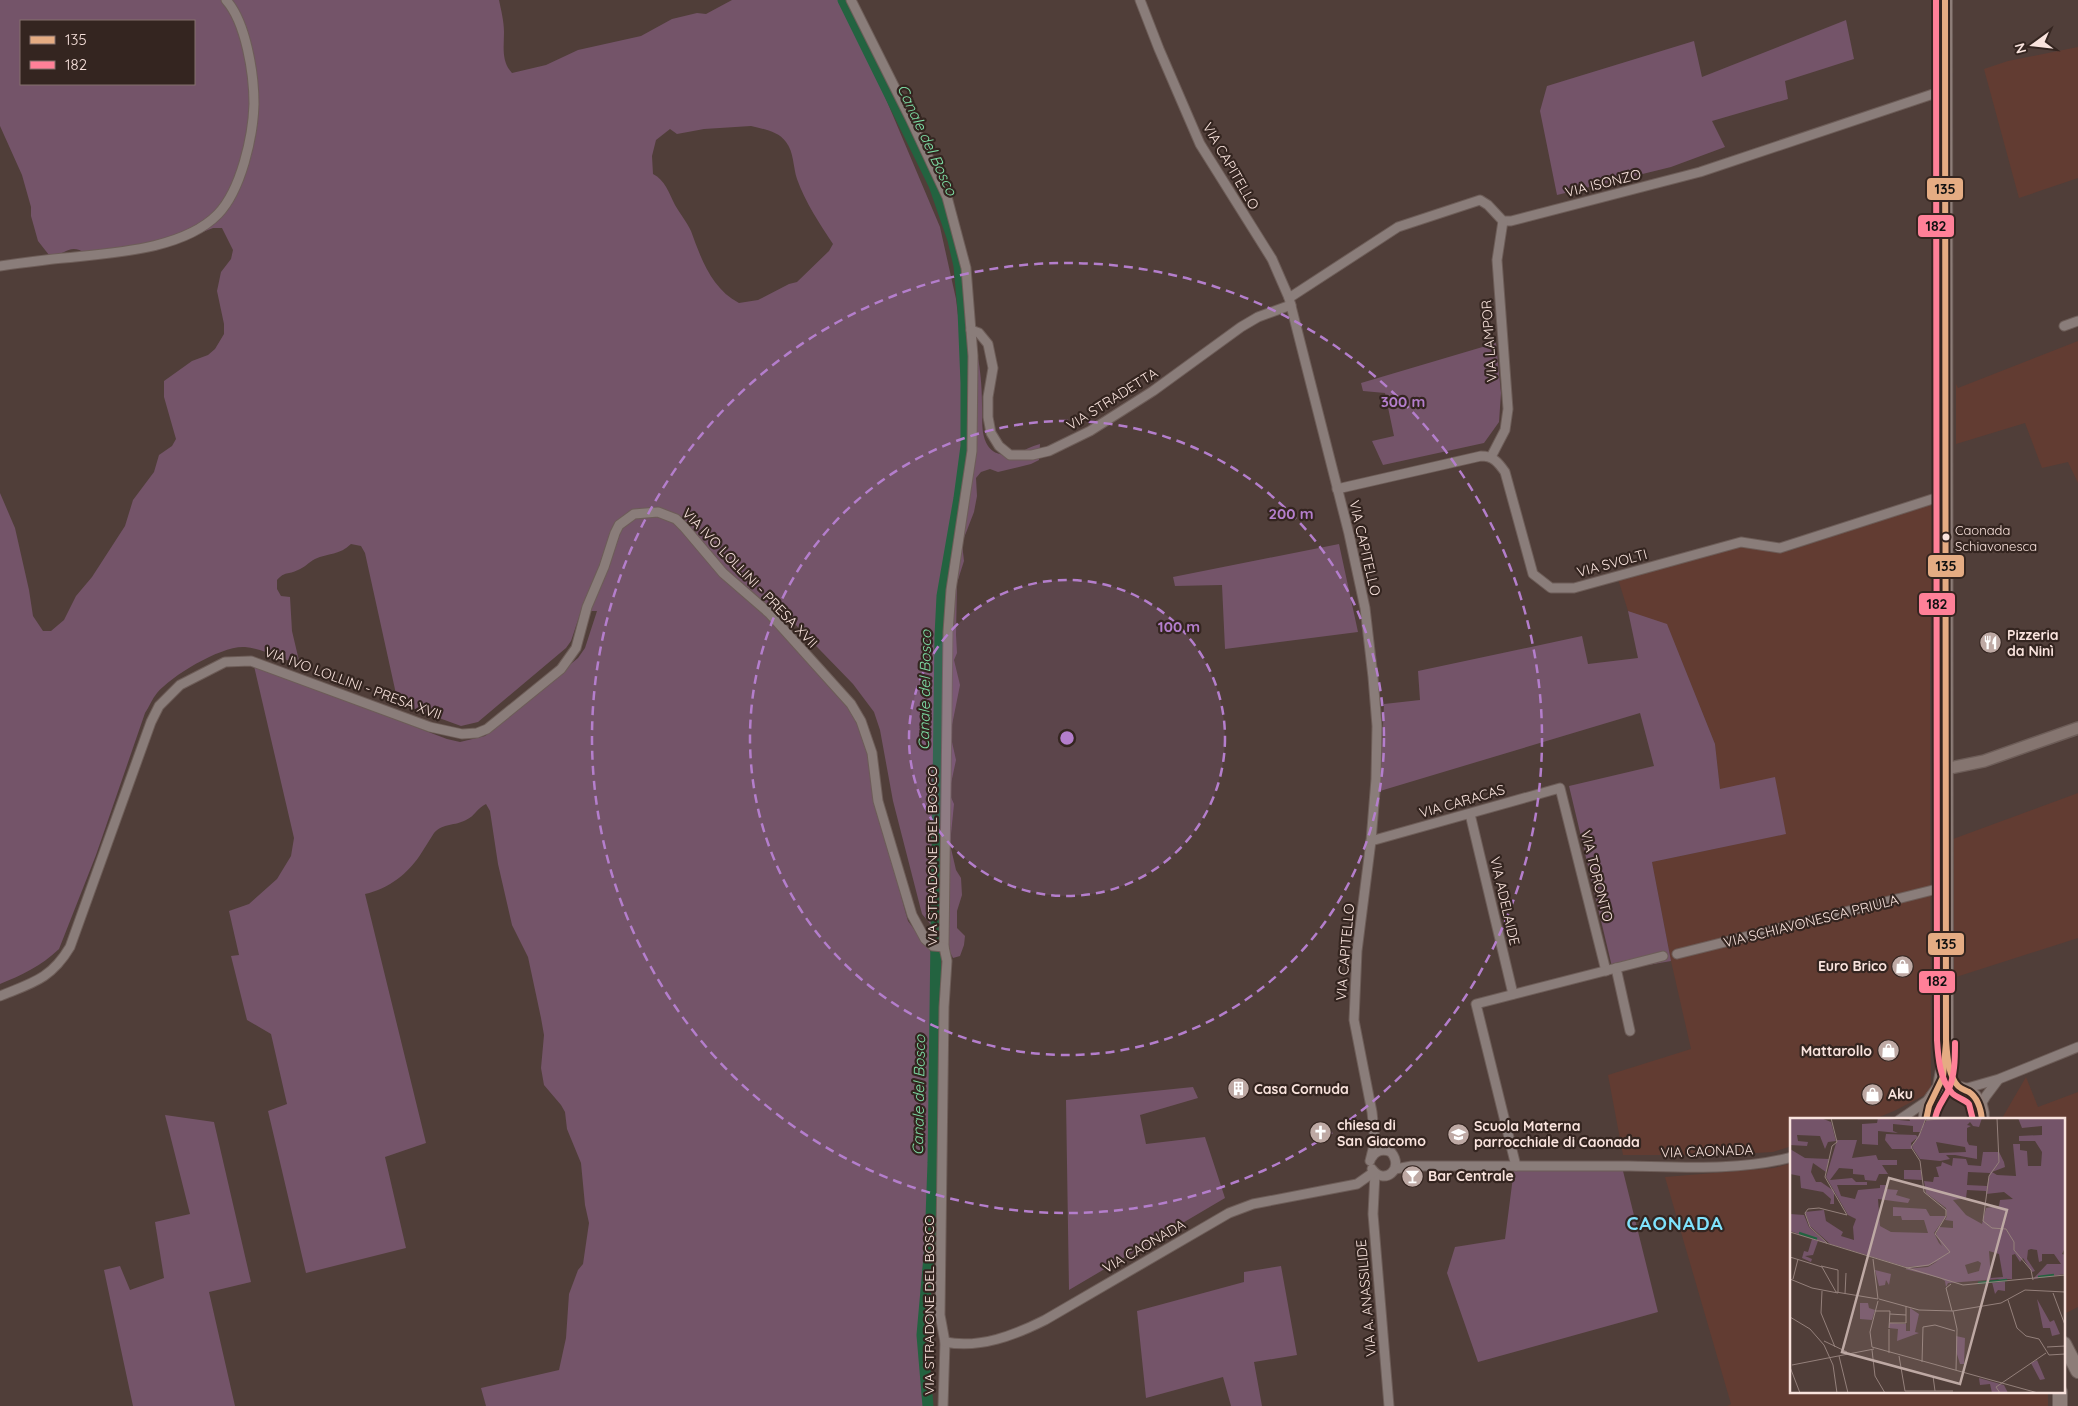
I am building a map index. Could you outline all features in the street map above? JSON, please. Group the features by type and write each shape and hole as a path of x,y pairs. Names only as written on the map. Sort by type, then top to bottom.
{"main road":[{"path":"1926,1118 1927,1107 1940,1087 1946,1053 1945,0"},
{"path":"1946,1053 1962,1089 1976,1099 1981,1113"},
{"path":"1933,1097 1948,1088 1962,1089"},
{"path":"2066,1348 2078,1371"}],"street":[{"path":"0,266 126,252 151,247 196,229 217,216 228,203 242,166 254,116 254,94 244,36 234,8 226,0"},
{"name":"VIA STRADONE DEL BOSCO","path":"851,0 947,197 966,268 971,330 972,450 951,590 948,632 939,946 947,961 944,1007 940,1315 945,1342 943,1406"},
{"name":"VIA CAPITELLO","path":"1140,0 1200,144 1272,258 1290,302 1349,534 1365,608 1377,726 1371,841 1357,951 1354,1020 1372,1112 1375,1142 1372,1168"},
{"name":"VIA ISONZO","path":"1503,221 1511,221 1700,172 1945,90"},
{"path":"1290,302 1398,226 1480,200 1488,205 1503,221"},
{"name":"VIA LAMPOR","path":"1491,457 1505,430 1508,410 1497,260 1503,221"},
{"name":"VIA STRADETTA","path":"971,330 979,333 988,344 993,372 988,397 988,417 991,433 999,446 1010,455 1032,455 1049,451 1090,431 1154,391 1250,322 1290,302"},
{"path":"2064,326 2078,321"},
{"path":"1337,489 1481,456 1491,457"},
{"name":"VIA SVOLTI","path":"1491,457 1498,462 1505,472 1533,574 1552,588 1574,588 1741,542 1780,548 1945,494"},
{"name":"VIA IVO LOLLINI - PRESA XVII","path":"0,996 42,978 53,971 70,947 151,722 159,706 180,685 225,662 251,661 416,723 447,732 477,733 487,729 561,669 569,660 579,641 587,607 604,567 615,533 625,519 634,514 644,512 658,512 676,519 723,573 769,613 851,704 861,721 872,753 878,801 912,915 925,939 939,946"},
{"path":"1945,770 1984,761 2078,728"},
{"name":"VIA CARACAS","path":"1371,841 1560,788"},
{"name":"VIA TORONTO","path":"1560,788 1606,971"},
{"name":"VIA ADELAIDE","path":"1470,814 1513,994"},
{"name":"VIA SCHIAVONESCA PRIULA","path":"1678,954 1945,887"},
{"path":"1516,1166 1476,1004 1663,956"},
{"path":"1616,968 1630,1031"},
{"path":"1962,1089 1999,1079 2078,1047"},
{"path":"1981,1113 1986,1096 1999,1079"},
{"path":"1902,1118 1933,1097"},
{"path":"1375,1142 1380,1148 1385,1150"},
{"name":"VIA CAONADA","path":"945,1342 964,1344 1014,1335 1045,1320 1229,1213 1253,1204 1357,1184 1372,1168 1373,1154 1379,1151 1391,1152 1395,1157 1412,1166"},
{"path":"1374,1188 1381,1179 1393,1171 1395,1157"},
{"name":"VIA CAONADA","path":"1372,1168 1380,1176 1412,1166 1704,1167 1774,1162 1790,1158"},
{"name":"VIA A. ANASSILIDE","path":"1372,1168 1374,1188 1372,1214 1388,1406"}],"shaded area":[{"path":"0,0 499,0 504,32 505,59 512,73 546,65 578,50 641,36 672,19 697,13 706,14 732,0 839,0 872,66 940,227 956,299 959,324 967,340 975,344 977,351 985,441 991,450 1004,455 1018,453 1040,444 1039,460 1031,464 998,472 990,469 981,472 976,478 977,496 974,512 962,543 964,561 957,583 957,653 954,660 960,685 952,725 952,742 956,760 949,793 954,804 950,844 956,870 961,878 962,895 957,911 957,928 965,936 960,956 953,958 945,942 922,914 893,801 880,730 874,712 853,684 788,617 766,616 841,695 865,734 877,804 908,921 937,960 931,1231 921,1310 920,1352 926,1406 486,1406 481,1388 559,1370 566,1338 569,1294 578,1270 583,1264 589,1223 585,1205 581,1163 567,1129 565,1112 544,1085 541,1068 544,1035 541,1018 528,957 512,925 498,864 490,811 486,804 466,820 438,830 434,833 417,860 405,873 390,884 365,894 426,1143 385,1157 406,1248 306,1273 268,1111 287,1104 271,1034 247,1020 231,956 239,955 229,911 249,904 277,879 291,856 294,838 254,666 447,739 460,742 485,736 578,658 585,648 597,611 581,611 571,641 566,648 478,722 461,726 398,703 365,553 361,546 351,544 343,550 315,559 300,569 282,575 277,580 277,589 281,596 290,597 292,631 300,665 259,650 245,647 235,648 211,656 185,670 157,693 145,713 96,855 59,949 31,969 0,984 0,493 15,528 33,616 43,631 51,631 64,620 76,596 92,577 125,526 133,500 154,472 159,455 172,446 176,439 164,397 164,381 192,361 208,355 215,349 224,334 224,324 217,291 221,272 231,259 233,250 222,228 213,228 155,251 86,254 80,250 71,249 59,254 49,255 38,241 22,175 0,126","holes":["751,126 765,129 783,138 789,146 797,179 804,196 833,244 829,251 797,282 789,284 758,300 739,303 722,290 703,262 689,228 664,183 653,174 652,156 656,140 670,129 677,134 704,129"]},
{"path":"1846,20 1854,59 1785,81 1788,99 1712,121 1725,147 1671,167 1557,195 1540,111 1547,86 1694,41 1702,77"},
{"path":"2078,47 2078,178 2019,198 1984,69 2008,61"},
{"path":"2078,341 2078,483 2068,462 2042,468 2025,423 1956,444 1956,384 1958,388"},
{"path":"1496,343 1501,393 1499,422 1484,443 1383,465 1372,441 1394,436 1385,393 1363,391 1361,383"},
{"path":"1933,502 1930,665 1931,1092 1877,1118 1790,1118 1790,1147 1773,1152 1717,1155 1623,1155 1608,1075 1691,1049 1671,961 1652,862 1785,834 1720,789 1715,744 1667,625 1628,611 1618,579 1740,543 1775,552 1789,551"},
{"path":"1339,544 1358,632 1225,649 1222,585 1175,586 1173,577"},
{"path":"1628,611 1667,624 1715,744 1720,789 1775,777 1786,834 1652,862 1671,961 1613,971 1569,786 1654,766 1640,713 1380,791 1384,704 1420,700 1418,671 1582,636 1588,664 1638,658"},
{"path":"2078,793 2078,938 1953,978 1953,839"},
{"path":"2026,1077 2038,1107 2078,1092 2078,1307 2066,1313 2066,1118 2002,1118"},
{"path":"1193,1087 1198,1098 1140,1115 1146,1144 1205,1137 1225,1198 1069,1290 1066,1100"},
{"path":"165,1115 214,1122 251,1282 209,1292 235,1406 133,1406 104,1270 120,1266 130,1290 164,1278 155,1222 190,1214"},
{"path":"1790,1164 1790,1394 2048,1394 2048,1406 1727,1406 1731,1404 1665,1177 1774,1168"},
{"path":"1514,1169 1623,1171 1658,1312 1478,1362 1447,1273 1455,1247 1505,1239"},
{"path":"1281,1266 1297,1355 1254,1362 1262,1406 1231,1406 1223,1377 1146,1398 1137,1311 1244,1282 1244,1272"}],"waterway":[{"name":"Canale del Bosco","path":"843,0 934,185 953,240 959,266 963,310 966,446 942,596 940,636 933,1163 930,1245 922,1335 928,1406"}],"transit line":[{"name":"182","path":"1936,0 1937,1040 1939,1061 1945,1082 1952,1093 1969,1104 1972,1118"},
{"name":"135","path":"1945,0 1946,1040 1952,1077 1958,1086 1975,1097 1982,1118"},
{"name":"135","path":"1926,1118 1929,1106 1943,1077 1946,1043"},
{"name":"182","path":"1936,1118 1938,1108 1948,1091 1952,1079 1955,1043"}],"place":[{"name":"Caonada Schiavonesca","path":"1946,537"},
{"name":"Pizzeria da Ninì","path":"1991,643"},
{"name":"Euro Brico","path":"1903,966"},
{"name":"Mattarollo","path":"1888,1051"},
{"name":"Casa Cornuda","path":"1238,1089"},
{"name":"Aku","path":"1872,1094"},
{"name":"chiesa di San Giacomo","path":"1321,1133"},
{"name":"Scuola Materna parrocchiale di Caonada","path":"1458,1134"},
{"name":"Bar Centrale","path":"1412,1176"}],"district":[{"name":"CAONADA","path":"1675,1223"}]}
